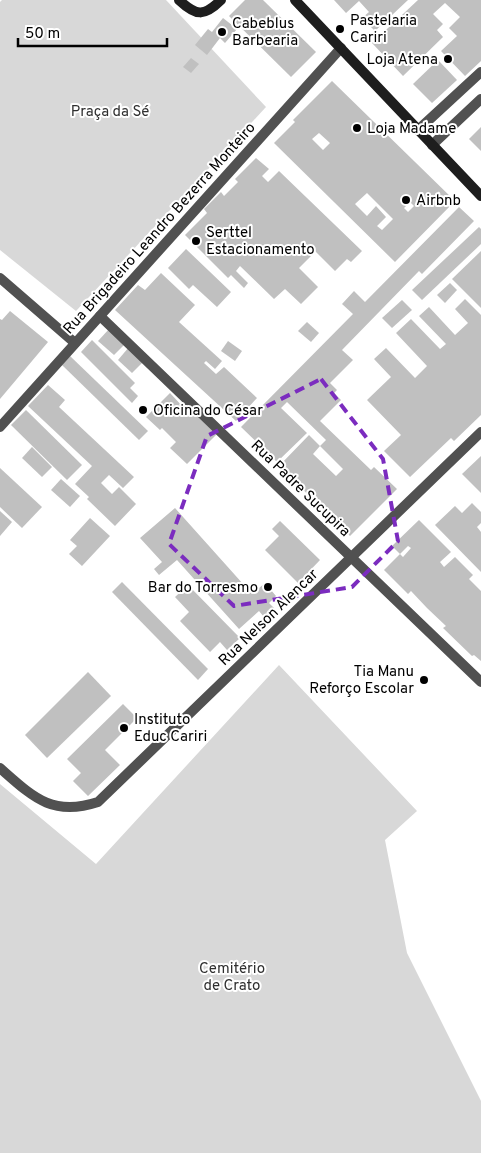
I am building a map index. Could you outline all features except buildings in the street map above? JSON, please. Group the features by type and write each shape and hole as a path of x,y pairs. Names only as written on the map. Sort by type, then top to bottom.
{"main road":[{"path":"179,0 197,12 204,13 212,9 221,0"},
{"path":"295,0 481,196"}],"street":[{"name":"Rua Brigadeiro Leandro Bezerra Monteiro","path":"0,427 340,48"},
{"path":"418,130 481,72"},
{"path":"432,145 481,99"},
{"path":"0,278 75,343"},
{"name":"Rua Padre Sucupira","path":"100,316 481,682"},
{"name":"Rua Nelson Alencar","path":"0,768 25,790 52,806 84,807 98,802 481,432"}],"highlighted area":[{"path":"321,379 383,459 398,541 352,587 234,606 169,544 207,436"}],"green space":[{"name":"Praça da Sé","path":"2,0 166,0 266,107 76,311 0,250 0,2"},
{"name":"Cemitério de Crato","path":"279,665 417,811 385,840 407,953 481,1101 481,1153 0,1153 0,784 96,864"}],"place":[{"name":"Pastelaria Cariri","path":"340,29"},
{"name":"Cabeblus Barbearia","path":"222,32"},
{"name":"Loja Atena","path":"448,59"},
{"name":"Loja Madame","path":"357,128"},
{"name":"Airbnb","path":"406,200"},
{"name":"Serttel Estacionamento","path":"196,241"},
{"name":"Oficina do César","path":"143,410"},
{"name":"Bar do Torresmo","path":"268,587"},
{"name":"Tia Manu Reforço Escolar","path":"424,680"},
{"name":"Instituto Educ Cariri","path":"124,728"}]}
